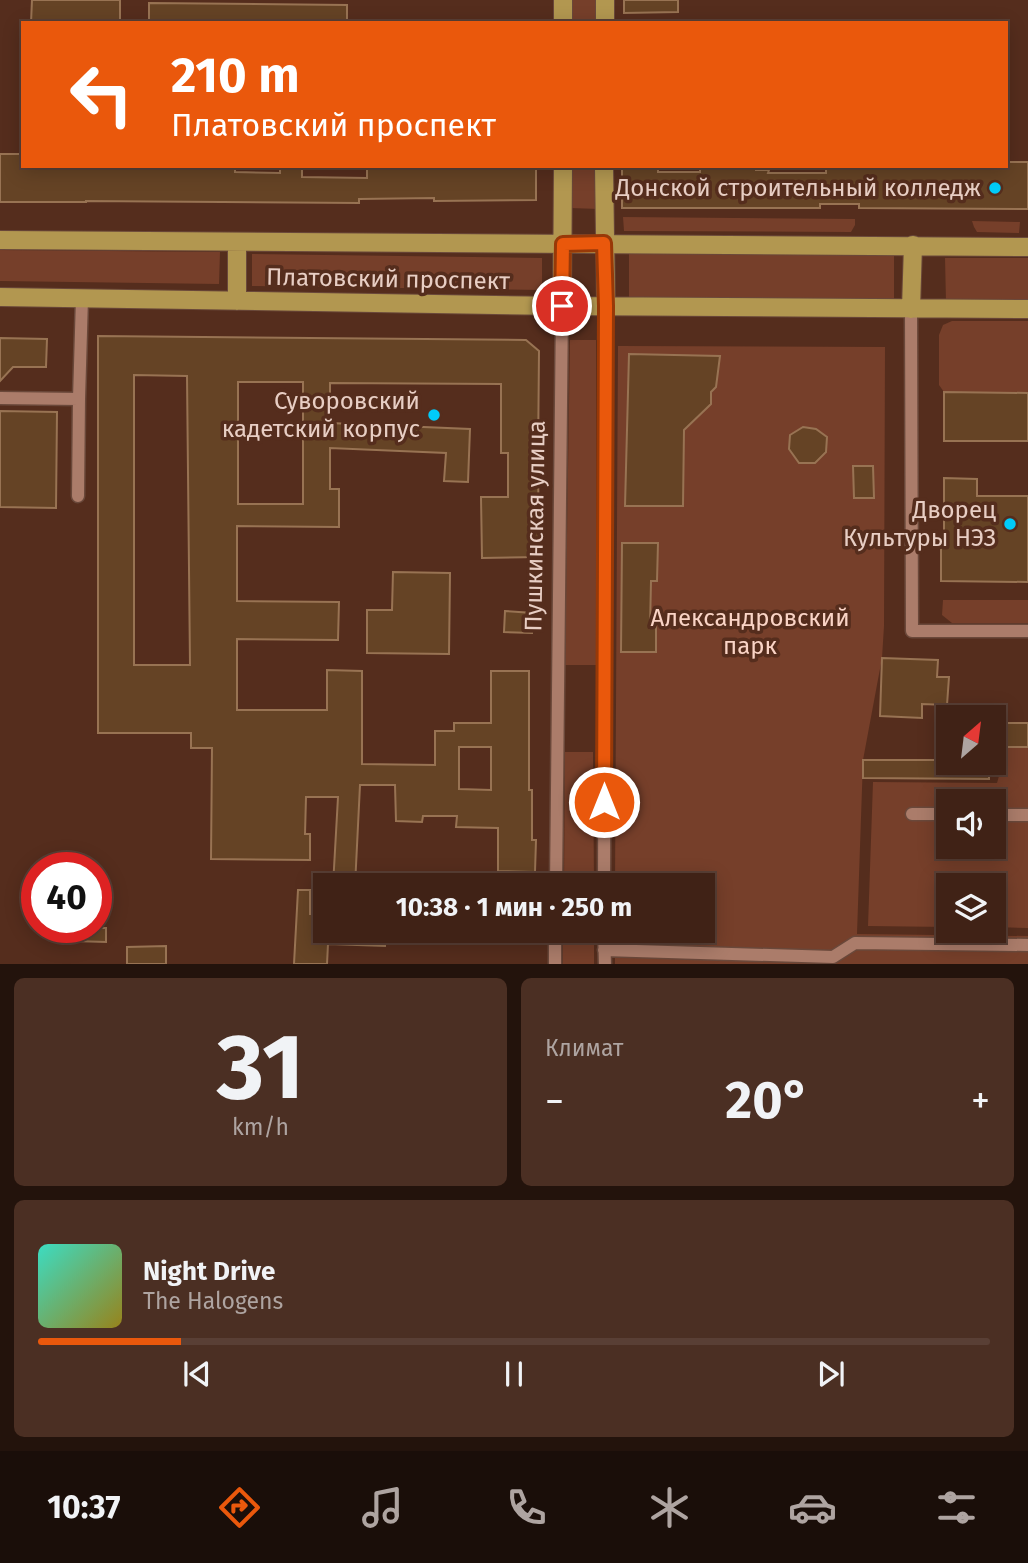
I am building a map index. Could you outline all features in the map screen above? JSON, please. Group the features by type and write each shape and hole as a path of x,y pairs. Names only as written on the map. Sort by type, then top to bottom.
{"main road":[{"path":"563,0 563,21"},
{"path":"605,0 605,21"},
{"name":"Пушкинская улица","path":"562,306 563,168"},
{"path":"604,168 606,306"},
{"name":"Платовский проспект","path":"0,240 1028,247"},
{"path":"237,242 237,301"},
{"path":"911,309 914,245"},
{"name":"Платовский проспект","path":"0,297 562,306 1028,309"}],"street":[{"path":"78,496 82,298"},
{"name":"Пушкинская улица","path":"556,873 562,306"},
{"path":"604,873 606,306"},
{"path":"911,309 912,631 1028,631"},
{"path":"0,398 79,399"},
{"path":"912,814 936,814"},
{"path":"1006,815 1028,815"},
{"path":"555,943 555,964"},
{"path":"604,943 605,964"},
{"path":"604,950 833,957 855,943 1028,945"}],"green space":[{"path":"572,0 601,0 600,21 572,21"},
{"path":"571,168 599,168 599,209 570,208"},
{"path":"623,217 855,219 855,225 851,232 624,231"},
{"path":"972,221 1020,222 1019,233 977,232"},
{"path":"0,250 220,252 219,284 0,281"},
{"path":"629,250 894,252 894,302 629,301"},
{"path":"252,254 542,258 542,290 252,286"},
{"path":"945,258 1028,258 1028,302 946,302"},
{"path":"952,321 1028,321 1028,393 944,392 939,385 939,335 943,325"},
{"path":"570,340 596,340 596,665 565,665"},
{"name":"Александровский парк","path":"618,346 885,347 884,626 882,658 863,760 857,934 936,935 936,943 1006,943 1006,936 1028,936 1028,964 615,964 615,943 715,943 715,873 615,873"},
{"path":"943,600 1028,600 1028,623 952,623 942,615"},
{"path":"1007,748 1028,748 1028,928 1006,927 1006,873 936,873 936,927 868,926 873,782 997,783 999,775 1006,775"},
{"path":"565,752 593,752 594,873 564,873"},
{"path":"563,943 594,943 594,964 563,964"}],"building":[{"path":"32,0 120,0 120,21 31,21"},
{"path":"624,0 678,0 678,12 624,13"},
{"path":"149,3 347,5 347,21 149,21"},
{"path":"0,154 21,154 21,168 235,168 235,172 280,173 280,168 302,168 302,177 367,178 367,168 536,168 536,200 434,201 434,198 359,199 359,203 0,202"},
{"path":"1008,162 1028,162 1028,209 859,208 859,204 820,204 820,208 622,208 622,168 658,168 658,172 700,172 700,168 756,168 769,170 768,173 826,173 826,168 1008,168"},
{"path":"98,336 526,340 539,351 539,557 482,558 481,497 508,497 508,453 501,453 501,384 330,383 330,423 470,429 468,482 444,481 446,453 330,448 330,489 339,489 339,527 237,526 237,601 339,602 338,640 237,639 237,710 327,710 327,670 362,671 362,764 435,765 435,731 454,731 454,723 491,723 491,671 529,671 529,790 532,790 532,840 536,840 535,872 498,871 498,828 456,827 457,816 423,816 422,822 396,821 395,785 360,785 356,873 334,873 338,797 306,797 305,834 310,834 310,860 211,859 212,748 191,748 191,733 98,733","holes":["134,375 187,376 190,665 134,665","238,382 303,382 303,504 238,504","459,747 491,747 491,790 459,789"]},
{"path":"0,338 47,339 46,367 13,367 0,381"},
{"path":"629,354 720,356 716,387 711,392 711,404 684,430 683,506 625,506"},
{"path":"944,392 1028,393 1028,441 944,441"},
{"path":"0,411 57,412 56,508 0,507"},
{"path":"803,427 816,429 827,437 826,452 815,463 799,463 789,449 790,435"},
{"path":"853,466 873,466 874,498 854,498"},
{"name":"Дворец Культуры НЭЗ","path":"944,478 977,479 977,496 1028,496 1028,582 941,581"},
{"path":"622,543 658,543 657,581 651,581 650,628 656,627 656,652 621,652"},
{"path":"393,572 450,573 449,654 367,653 367,610 392,610"},
{"path":"505,611 533,613 532,633 504,632"},
{"path":"882,658 938,660 937,677 949,677 947,705 922,704 922,718 880,716"},
{"path":"1006,723 1028,723 1028,747 1006,747"},
{"path":"863,760 936,760 936,775 989,775 989,779 863,778"},
{"path":"298,890 310,890 313,943 385,943 385,946 328,944 327,964 294,964"},
{"path":"166,946 166,964 127,964 127,947"}],"place":[{"name":"Донской строительный колледж","path":"995,188"},
{"name":"Суворовский кадетский корпус","path":"434,415"},
{"name":"Дворец Культуры НЭЗ","path":"1010,524"}],"route":[{"path":"562,306 563,244 604,243 604,802"}]}
